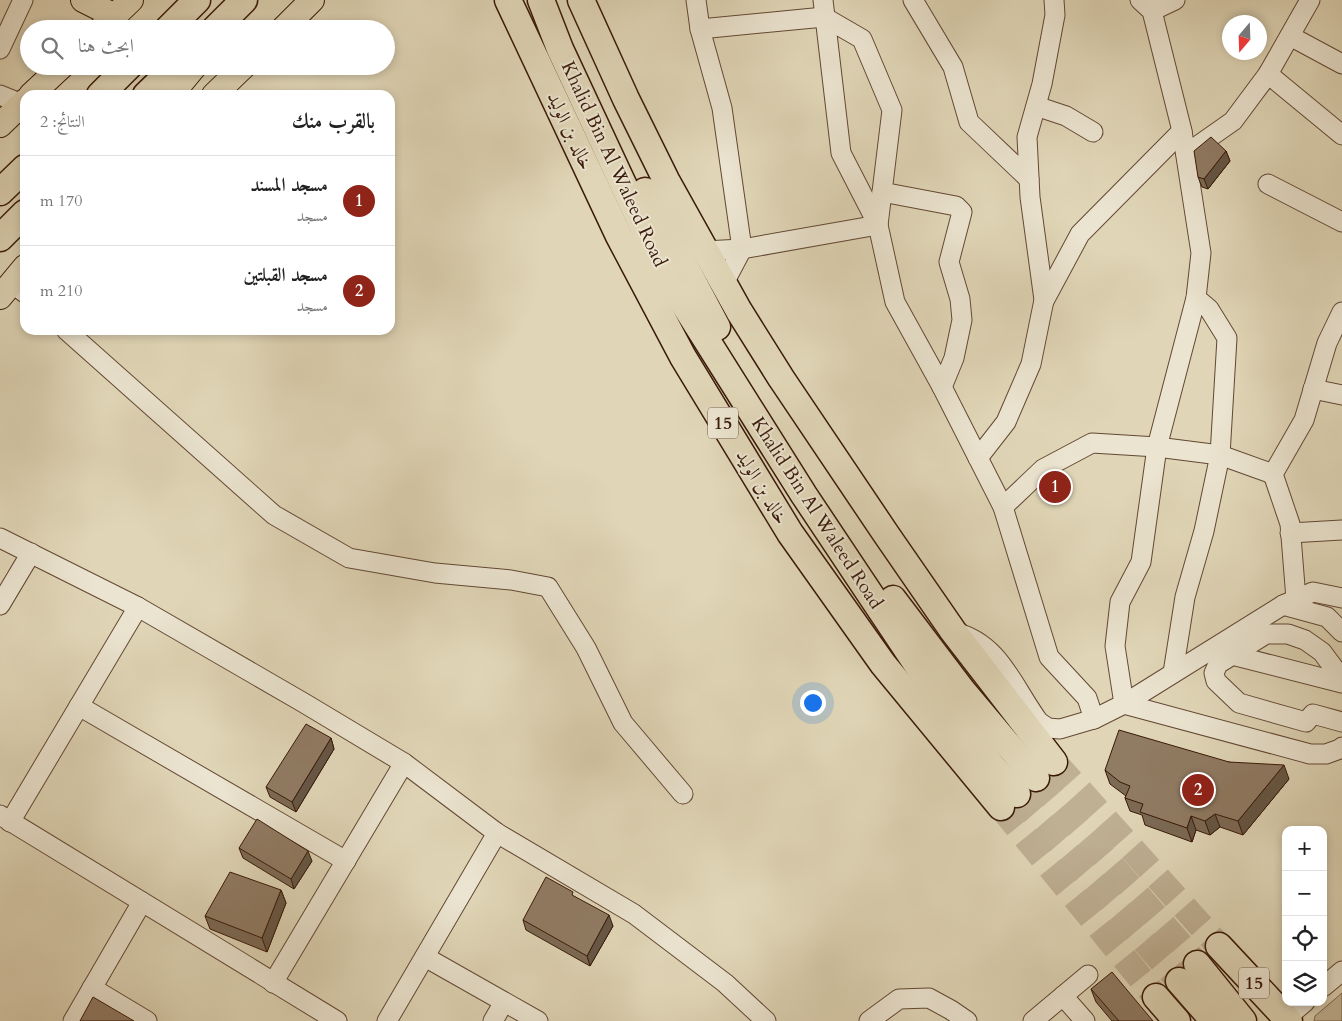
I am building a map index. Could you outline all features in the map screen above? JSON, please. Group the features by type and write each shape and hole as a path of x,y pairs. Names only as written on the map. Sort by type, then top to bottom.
{"highway":[{"path":"177,20 197,0"},
{"path":"224,20 244,0"},
{"name":"خالد بن الوليد","path":"508,0 619,236 683,357 785,524 883,664 1009,800"},
{"name":"Khalid Bin Al Waleed Road","path":"541,0 716,326 847,532 906,617 962,690 1045,770 953,631"},
{"name":"Khalid Bin Al Waleed Road","path":"556,0 567,46 665,274 804,495 918,666 992,766 1009,800"},
{"path":"585,3 626,99 704,251 781,378 953,631"},
{"path":"105,90 121,75"},
{"path":"151,90 167,75"},
{"path":"0,192 20,173"},
{"path":"0,238 20,218"},
{"name":"15","path":"1219,946 1293,1014"},
{"path":"1214,1021 1188,973 1243,1021"},
{"path":"1156,998 1177,1021"}],"main road":[{"path":"82,0 116,15"},
{"path":"235,20 252,0"},
{"path":"292,20 312,0"},
{"path":"37,90 52,75"},
{"path":"175,90 188,75"},
{"path":"219,90 235,75"},
{"path":"0,125 20,106"},
{"path":"0,303 18,285"}],"street":[{"path":"0,49 23,0"},
{"path":"696,0 700,29 722,108 742,249 724,283"},
{"path":"912,0 953,67 969,122 1029,178"},
{"path":"1044,300 1029,178 1027,137 1042,84 1055,15 1054,0"},
{"path":"1124,704 1115,646 1120,602 1141,562 1157,447 1196,298 1201,253 1182,131 1148,4 1175,0"},
{"path":"1186,154 1233,121 1268,74 1310,0"},
{"path":"700,29 824,8 862,39 892,110 878,225"},
{"path":"824,8 841,153 878,225 895,302 1003,507 1049,657 1087,698 1094,719"},
{"path":"1290,36 1342,64"},
{"path":"1268,74 1342,135"},
{"path":"0,95 20,99"},
{"path":"1036,106 1066,116 1093,132"},
{"path":"978,458 1006,422 1031,364 1044,300 1080,234 1182,131"},
{"path":"1268,184 1342,222"},
{"path":"882,192 956,206 962,212 949,262 960,298 962,320 954,358 942,388"},
{"path":"704,251 742,249 878,225"},
{"path":"1173,673 1185,597 1204,531 1220,455 1227,338 1209,309 1196,298"},
{"path":"1289,602 1290,524 1273,474 1304,420 1327,343 1342,312"},
{"path":"72,335 274,515 349,558 435,573 510,580 548,587 586,648 623,723 683,794"},
{"path":"1313,389 1342,395"},
{"path":"1003,507 1044,469 1092,443 1157,447 1220,455 1273,474"},
{"path":"1290,533 1342,530"},
{"path":"0,538 138,607 404,763 497,833 634,914 725,983 766,1021"},
{"path":"0,605 31,553"},
{"path":"953,631 979,641 993,653 1043,725 1060,729 1094,719 1124,704 1289,602 1313,592 1342,598"},
{"path":"1289,602 1327,617 1342,632"},
{"path":"138,607 79,706 5,819 337,1021"},
{"path":"1152,686 1187,678 1225,660 1266,634 1288,634 1306,640 1322,652 1342,679"},
{"path":"1225,660 1342,683"},
{"path":"1225,660 1214,673 1216,682 1239,703 1306,722 1313,714 1342,722"},
{"path":"1124,704 1310,754 1326,754 1340,749 1342,746"},
{"path":"79,706 346,861"},
{"path":"273,982 404,763"},
{"path":"387,1021 497,833"},
{"path":"73,1021 142,902"},
{"path":"425,957 538,1021"},
{"path":"1327,984 1342,971"},
{"path":"1033,1021 1088,975"},
{"path":"92,988 147,1021"},
{"path":"1063,996 1085,1021"},
{"path":"869,1021 899,999 929,998 966,1021"},
{"path":"493,1021 504,1002"}],"shaded area":[{"path":"1342,993 1342,1021 1314,1021 1315,1016"}],"building":[{"path":"1211,137 1226,151 1204,179 1198,177 1194,151"},
{"path":"306,724 331,738 292,802 266,787"},
{"path":"1119,730 1229,762 1284,765 1238,821 1215,814 1205,821 1191,816 1187,828 1140,812 1143,804 1125,798 1130,786 1120,782 1105,770"},
{"path":"257,819 308,851 291,879 239,848"},
{"path":"230,872 281,890 262,938 205,916"},
{"path":"546,877 573,892 572,895 609,915 587,956 523,920"},
{"path":"1112,972 1153,1021 1119,1021 1091,989"},
{"path":"93,997 134,1021 80,1021"}],"tunnel":[{"path":"1054,762 1219,946"},
{"path":"1036,778 1197,964"},
{"path":"1017,794 1179,981"},
{"path":"1001,807 1156,997"}],"place":[{"name":"مسجد المسند","path":"1055,487"},
{"name":"مسجد القبلتين","path":"1198,790"}]}
